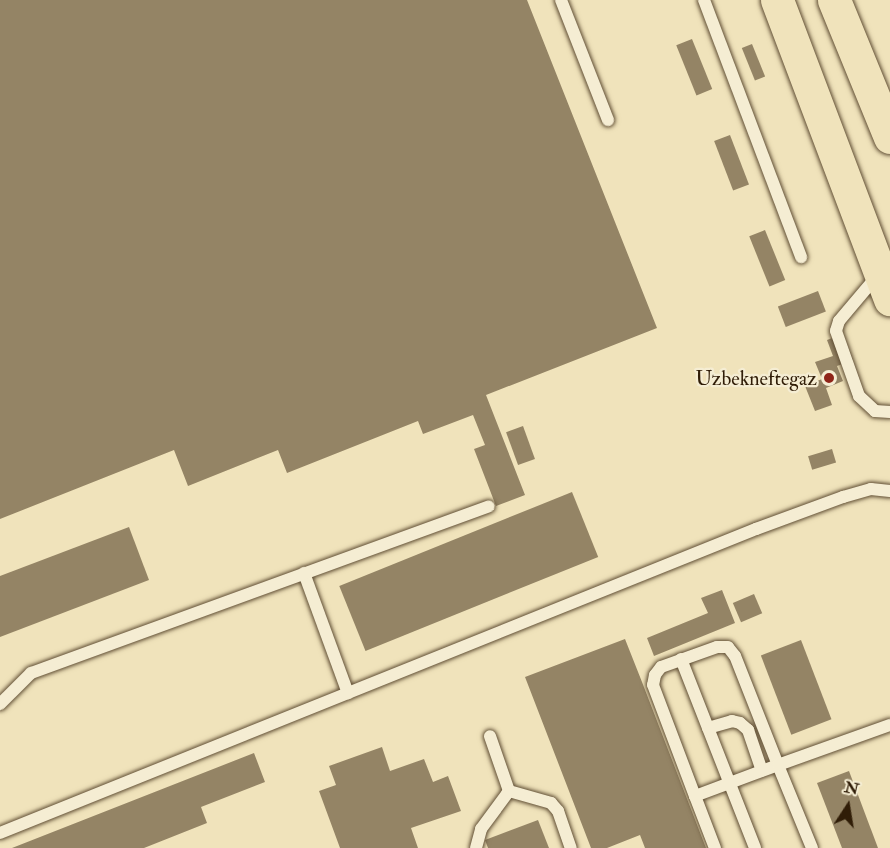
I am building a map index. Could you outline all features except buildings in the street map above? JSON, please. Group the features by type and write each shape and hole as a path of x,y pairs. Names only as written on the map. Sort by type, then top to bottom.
{"highway":[{"path":"777,0 885,286"},
{"path":"834,0 890,137"}],"lane":[{"path":"561,0 608,120"},
{"path":"704,0 801,257"},
{"path":"885,286 839,321 836,331 860,396 875,411 890,412"},
{"path":"0,832 756,529 871,489 890,491"},
{"path":"0,704 31,674 489,506"},
{"path":"304,573 348,693"},
{"path":"715,848 653,685 662,667 717,647 728,647 812,848"},
{"path":"681,659 755,848"},
{"path":"708,728 732,721 740,723 747,730 762,771"},
{"path":"695,796 890,725"},
{"path":"490,736 509,791"},
{"path":"476,848 481,829 509,791"},
{"path":"509,791 551,803 558,811 571,848"}],"place":[{"name":"Uzbekneftegaz","path":"829,378"}]}
